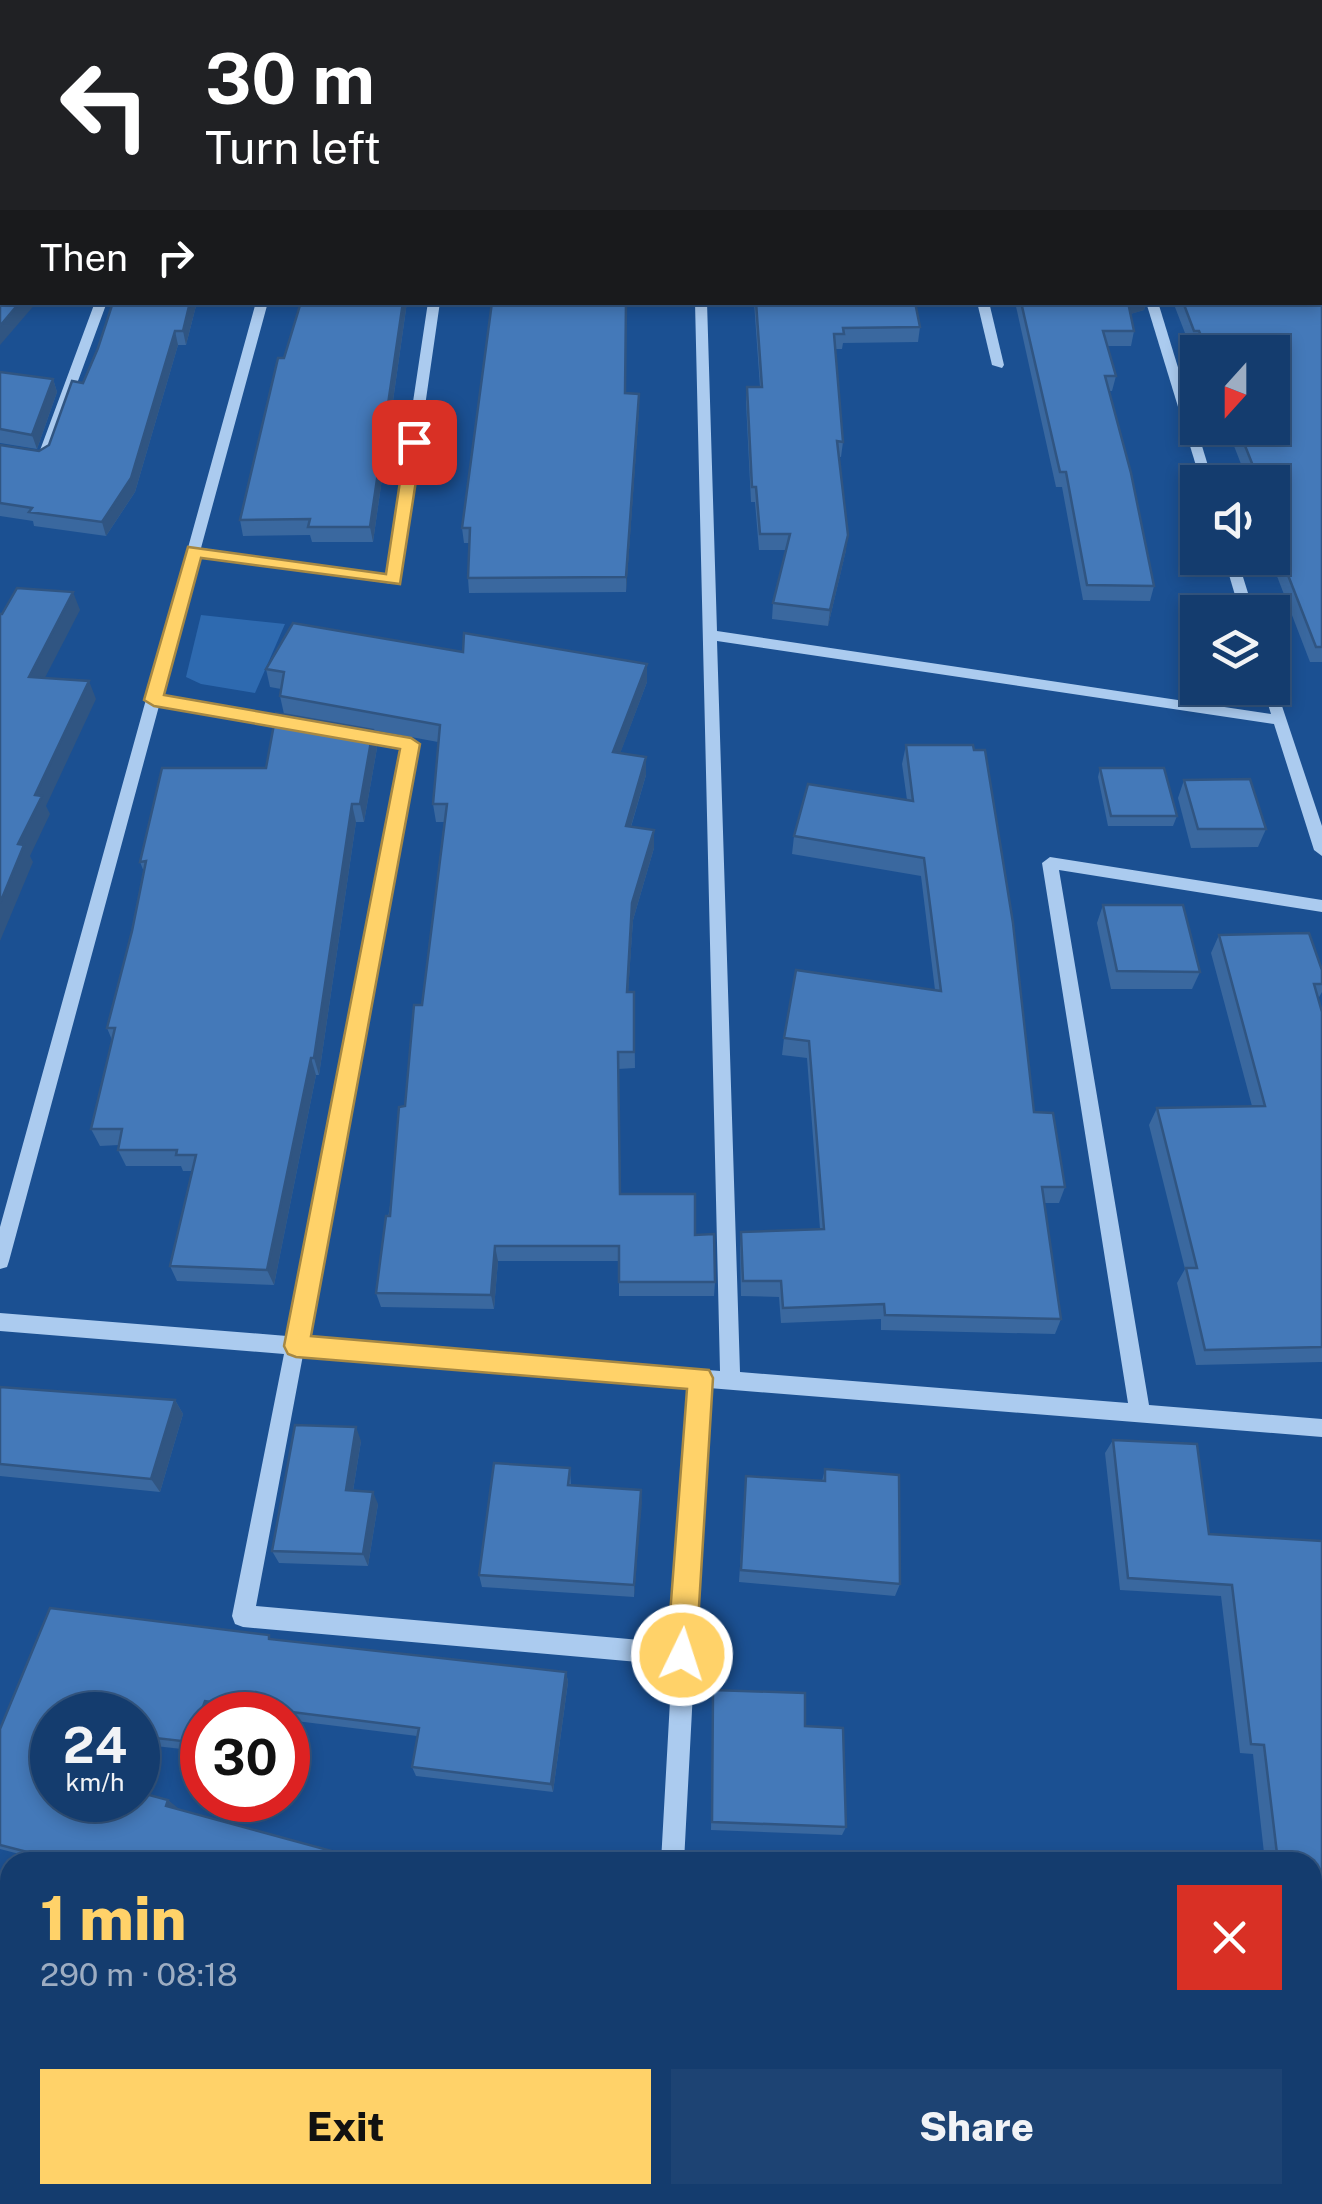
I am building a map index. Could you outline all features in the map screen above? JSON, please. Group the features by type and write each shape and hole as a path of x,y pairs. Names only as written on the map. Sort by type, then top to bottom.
{"street":[{"path":"0,450 44,457 101,305"},
{"path":"0,1261 261,305"},
{"path":"194,551 394,580 434,305"},
{"path":"701,305 730,1381"},
{"path":"984,305 998,365"},
{"path":"1153,305 1202,465"},
{"path":"710,635 1281,720"},
{"path":"154,700 411,744 244,1616 682,1655"},
{"path":"1276,705 1315,808 1322,850"},
{"path":"1140,1414 1050,863 1322,906"},
{"path":"0,1322 1322,1428"},
{"path":"674,1852 700,1378"}],"shaded area":[{"path":"201,615 285,624 255,693 201,684 186,677"}],"building":[{"path":"0,305 18,305 0,326"},
{"path":"112,305 189,305 183,331 175,331 131,478 102,522 29,512 32,508 0,503 0,445 39,451 49,445 72,381 83,383"},
{"path":"300,305 403,305 370,527 308,527 310,519 240,520 278,358 284,358"},
{"path":"492,305 626,305 625,393 639,394 626,577 468,578 470,528 462,528"},
{"path":"756,305 916,305 920,327 843,328 844,334 834,334 843,442 837,441 848,535 830,610 773,603 790,534 760,534 756,487 752,487 747,387 762,387"},
{"path":"1022,305 1129,305 1134,331 1103,331 1116,376 1105,376 1131,473 1154,586 1087,585 1066,472 1060,472"},
{"path":"1184,305 1322,305 1322,647 1316,647 1288,575 1290,465 1253,465 1245,445 1290,445 1290,335 1201,335 1194,331"},
{"path":"0,372 53,379 32,435 0,429"},
{"path":"17,588 73,592 29,677 89,681 35,795 42,796 18,844 24,845 0,903 0,614"},
{"path":"293,623 463,652 464,633 647,664 613,752 646,757 626,826 654,830 632,903 627,992 634,992 634,1052 618,1052 620,1194 695,1194 695,1235 714,1234 715,1282 619,1282 619,1246 495,1246 491,1295 376,1293 386,1216 390,1216 399,1107 405,1106 414,1005 422,1005 447,804 433,804 440,725 280,696 284,672 266,669"},
{"path":"276,713 373,730 360,804 352,804 314,1058 267,1270 170,1266 196,1155 176,1155 177,1150 118,1150 122,1129 91,1129 115,1028 107,1028 132,931 146,861 140,862 162,768 266,768"},
{"path":"906,745 973,745 974,750 985,750 1013,923 1034,1112 1053,1113 1065,1187 1042,1187 1061,1319 885,1315 884,1304 783,1308 781,1281 743,1281 741,1232 824,1229 809,1041 784,1038 796,970 941,991 924,858 794,836 808,784 913,801"},
{"path":"1100,768 1164,768 1177,816 1111,816"},
{"path":"1250,779 1266,829 1198,829 1184,780"},
{"path":"1103,905 1183,905 1200,972 1117,971"},
{"path":"1309,933 1322,970 1322,984 1314,984 1322,1012 1322,1347 1205,1350 1186,1268 1197,1268 1157,1108 1265,1106 1219,935"},
{"path":"0,1387 175,1400 151,1479 0,1464"},
{"path":"295,1425 356,1427 346,1490 373,1492 363,1554 272,1551"},
{"path":"1113,1440 1197,1444 1209,1534 1322,1541 1322,1852 1277,1852 1264,1745 1251,1744 1232,1585 1128,1578"},
{"path":"494,1463 570,1468 568,1485 641,1490 634,1585 479,1575"},
{"path":"825,1469 899,1475 900,1584 741,1570 746,1476 825,1481"},
{"path":"50,1608 269,1635 269,1639 566,1672 551,1784 412,1767 419,1728 310,1714 310,1692 180,1692 180,1741 160,1739 160,1692 30,1692 30,1822 160,1822 160,1798 168,1800 166,1806 180,1810 180,1822 225,1822 335,1852 27,1852 0,1845 0,1729"},
{"path":"713,1690 805,1693 805,1726 843,1728 846,1827 712,1822"}],"route":[{"path":"414,442 394,580 194,551 154,700 411,744 296,1346 700,1378 682,1655"}]}
